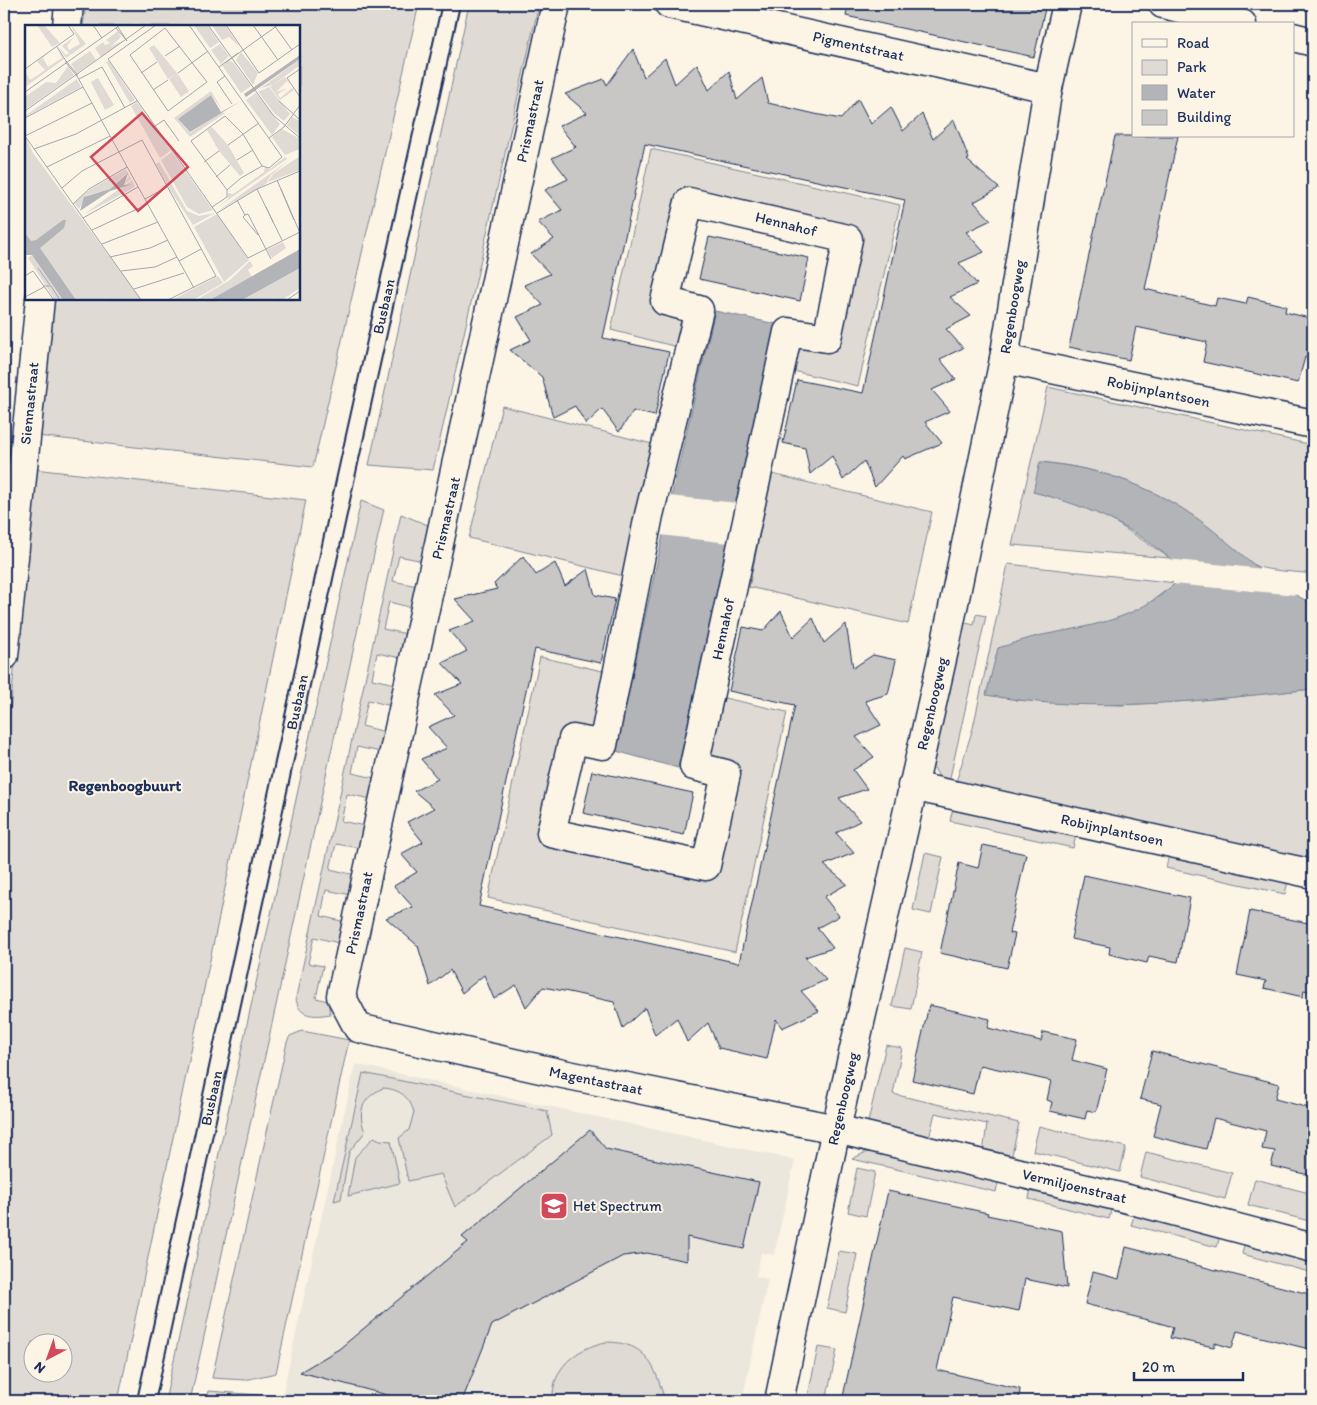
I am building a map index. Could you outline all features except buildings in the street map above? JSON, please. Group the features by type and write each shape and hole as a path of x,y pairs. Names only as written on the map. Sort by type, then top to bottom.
{"street":[{"path":"67,25 69,4"},
{"name":"Prismastraat","path":"358,1028 341,996 556,4"},
{"name":"Pigmentstraat","path":"669,4 1048,88"},
{"name":"Regenboogweg","path":"779,1401 836,1129 947,637 1004,359 1048,88 1066,4"},
{"path":"1163,4 1234,22"},
{"path":"1294,37 1313,42"},
{"name":"Hennahof","path":"689,202 848,239 827,338 788,332 694,766 726,774 706,866 613,847 551,833 573,739 603,745 649,515 698,310 665,301 689,202"},
{"name":"Siennastraat","path":"4,656 40,300"},
{"name":"Robijnplantsoen","path":"1004,359 1313,424"},
{"name":"Robijnplantsoen","path":"912,786 1313,874"},
{"name":"Magentastraat","path":"358,1028 563,1074 836,1129"},
{"name":"Vermiljoenstraat","path":"836,1129 1124,1198 1313,1248"}],"lane":[{"name":"Busbaan","path":"146,1401 345,481 451,4"}],"shaded area":[{"name":"Het Spectrum","path":"355,1064 795,1160 774,1255 761,1253 756,1276 768,1279 742,1401 281,1401"}],"green space":[{"path":"86,4 419,4 313,467 37,436 53,300 300,300 300,25 83,25"},
{"path":"469,4 539,4 433,470 369,465"},
{"path":"651,149 900,205 858,386 780,368 788,332 827,338 848,239 689,202 665,301 699,310 689,350 611,330"},
{"path":"1048,387 1313,445 1313,574 1256,566 1214,532 1170,501 1130,482 1065,465 1041,462 1034,492 1069,501 1104,515 1170,558 1012,545"},
{"path":"502,406 656,445 627,577 469,538"},
{"path":"34,469 306,500 118,1401 4,1401 4,772"},
{"path":"772,474 932,512 908,624 749,587"},
{"path":"361,501 384,510 190,1401 165,1401"},
{"path":"401,514 430,526 423,561 399,556 393,581 417,586 413,608 389,602 383,629 407,634 401,658 377,653 372,679 396,684 391,706 368,700 362,726 386,732 381,752 357,747 352,773 375,778 371,799 347,794 341,821 365,826 360,848 336,844 330,869 355,875 351,895 326,890 321,916 345,922 339,943 314,937 308,963 323,966 316,998 328,1001 330,1014 312,1015 299,1009 296,997"},
{"path":"1008,564 1176,583 1141,609 1117,619 1084,628 1015,700 1121,705 1190,701 1313,689 1313,860 956,782 973,728"},
{"path":"976,614 986,616 949,782 938,775 932,764 962,622 974,625"},
{"path":"540,657 607,672 593,734 542,843 710,879 734,766 707,760 720,697 787,712 735,952 488,898"},
{"path":"953,808 1076,835 1073,848 950,821"},
{"path":"925,853 943,857 931,914 913,910"},
{"path":"1169,854 1288,881 1285,894 1166,868"},
{"path":"905,948 922,952 911,1009 892,1006"},
{"path":"302,1031 349,1040 276,1373 245,1380 212,1378 287,1042 290,1036"},
{"path":"886,1045 902,1048 893,1094 1019,1123 1011,1159 983,1153 987,1124 935,1113 928,1142 876,1128 868,1122"},
{"path":"363,1073 547,1111 552,1135 455,1207 441,1174 408,1181 399,1138 409,1130 414,1112 403,1094 383,1088 370,1096 363,1106 361,1118 365,1132 349,1152 341,1199 334,1201"},
{"path":"1039,1126 1126,1147 1120,1172 1033,1151"},
{"path":"374,1137 380,1140 391,1141 400,1183 348,1196 355,1157"},
{"path":"873,1152 999,1179 996,1192 852,1159 864,1153"},
{"path":"1146,1152 1232,1173 1225,1199 1140,1177"},
{"path":"857,1168 875,1172 866,1216 848,1212"},
{"path":"1255,1179 1313,1194 1313,1222 1248,1205"},
{"path":"1031,1187 1112,1207 1109,1219 1029,1199"},
{"path":"1135,1213 1220,1235 1217,1247 1131,1225"},
{"path":"1245,1242 1313,1259 1313,1273 1242,1254"},
{"path":"839,1251 857,1254 845,1312 827,1308"},
{"path":"606,1342 632,1346 648,1359 653,1367 665,1401 553,1401 553,1389 556,1379 568,1361 585,1349"},
{"path":"818,1347 837,1350 826,1401 807,1401"},
{"path":"209,1391 271,1396 270,1401 207,1401"}],"water":[{"path":"715,311 776,324 678,768 616,751 673,489"},
{"path":"1040,462 1087,469 1109,475 1170,501 1209,527 1272,579 1313,604 1313,689 1191,701 1108,705 1027,701 986,695 998,648 1036,636 1102,623 1119,617 1153,601 1186,573 1152,544 1134,532 1076,505 1033,492"}],"pier":[{"path":"669,496 738,503 729,543 660,535"},
{"path":"1167,559 1263,569 1297,595 1172,584 1182,573"}],"place":[{"name":"Het Spectrum","path":"554,1206"}],"district":[{"name":"Regenboogbuurt","path":"125,785"}]}
